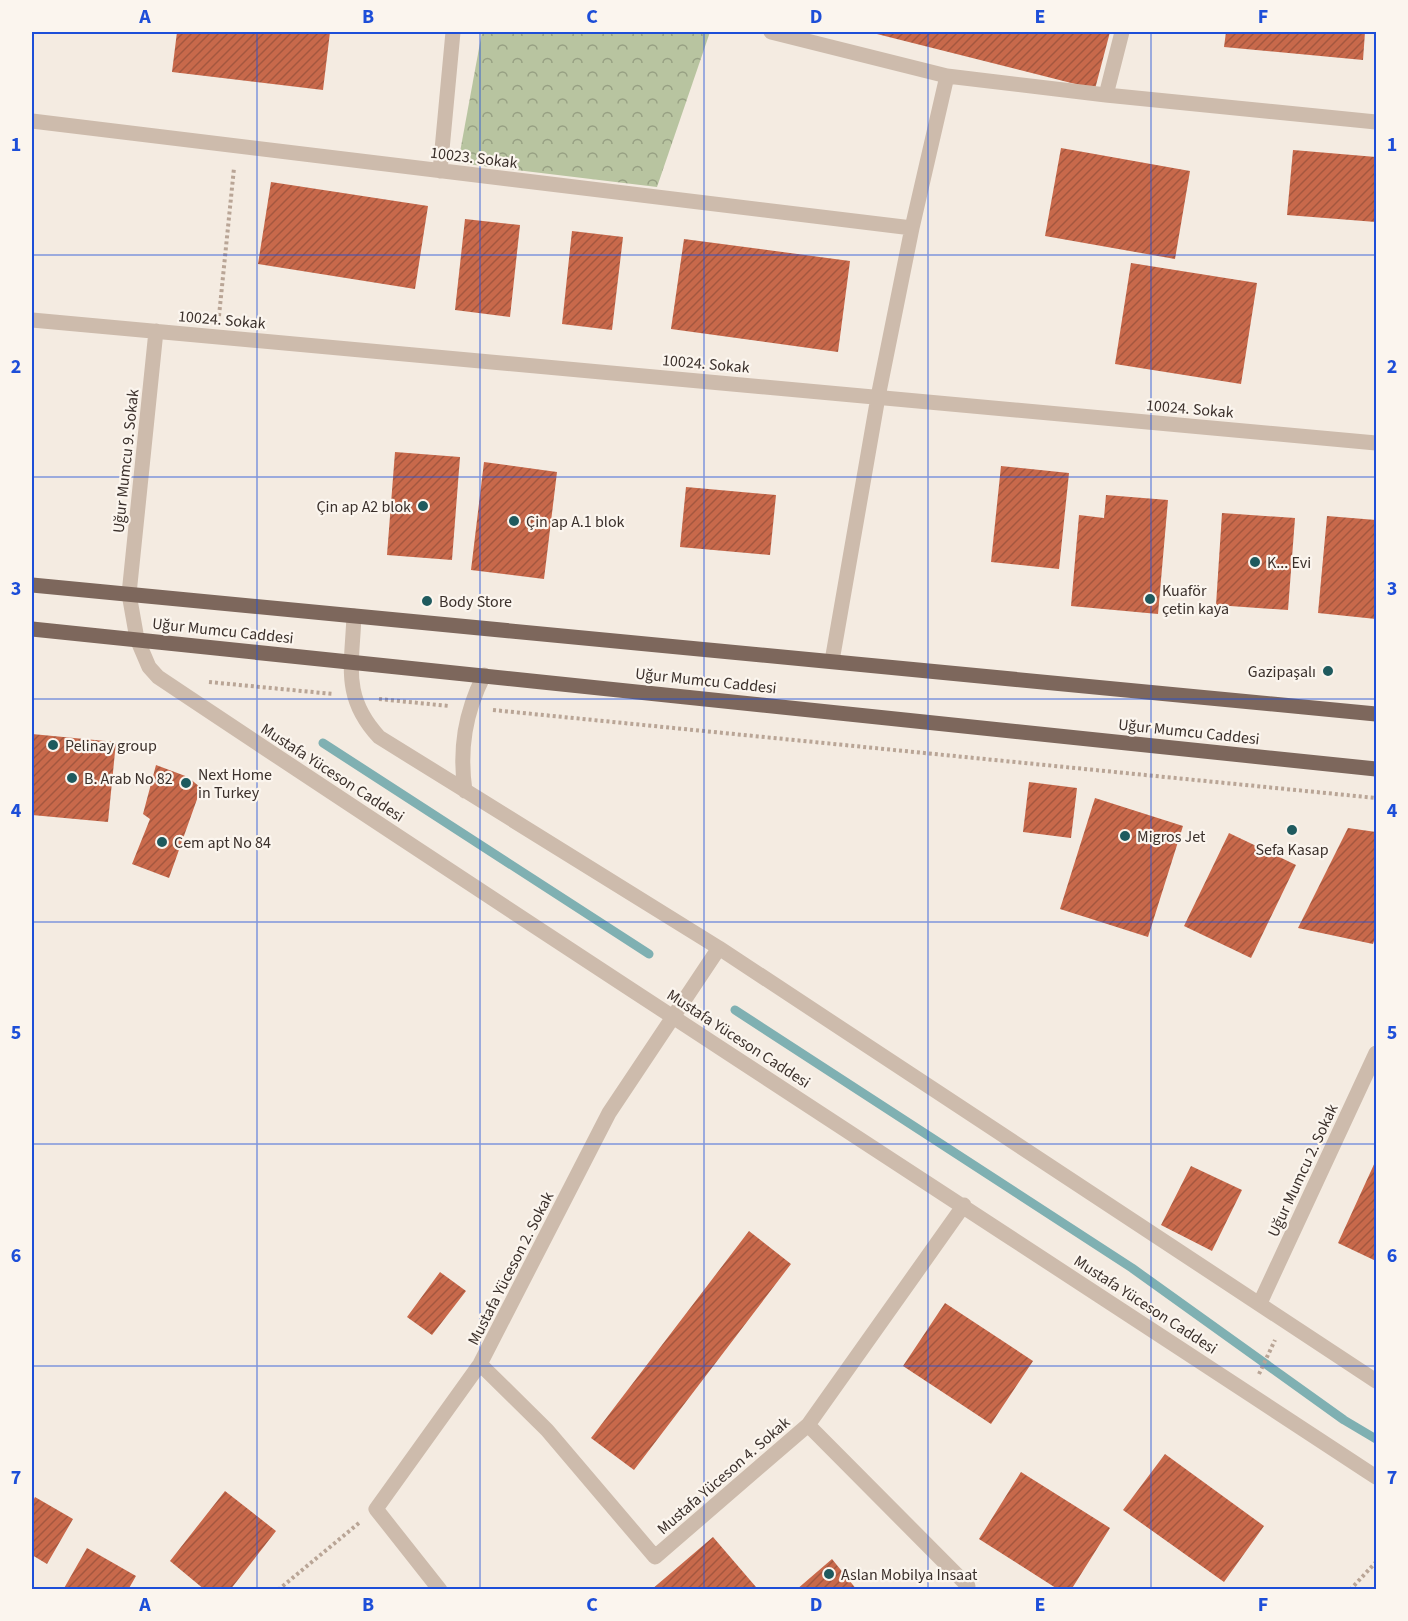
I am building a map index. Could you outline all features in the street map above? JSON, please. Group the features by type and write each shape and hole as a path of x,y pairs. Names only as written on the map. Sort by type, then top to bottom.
{"main road":[{"name":"Uğur Mumcu Caddesi","path":"32,585 1377,714"},
{"name":"Uğur Mumcu Caddesi","path":"32,629 1377,769"}],"street":[{"path":"440,171 453,32"},
{"path":"771,32 947,76 1106,95 1377,122"},
{"path":"1106,95 1122,32"},
{"path":"832,661 878,397 912,228 947,76"},
{"name":"10023. Sokak","path":"32,122 912,228"},
{"name":"10024. Sokak","path":"32,320 1377,443"},
{"name":"Uğur Mumcu 9. Sokak","path":"129,594 156,331"},
{"name":"Mustafa Yüceson Caddesi","path":"129,594 137,639 149,667 158,677 672,1017 1377,1477"},
{"path":"354,616 351,678 354,696 364,718 379,737 719,948 1377,1381"},
{"path":"465,791 462,746 470,708 484,675"},
{"name":"Mustafa Yüceson 2. Sokak","path":"376,1509 480,1364 609,1113 719,948"},
{"name":"Uğur Mumcu 2. Sokak","path":"1260,1303 1377,1053"},
{"name":"Mustafa Yüceson 4. Sokak","path":"480,1364 547,1430 655,1557 808,1425 964,1206"},
{"path":"808,1425 968,1586"},
{"path":"376,1509 440,1590"}],"path":[{"path":"217,337 236,146"},
{"path":"204,682 1377,798"},
{"path":"1257,1379 1272,1345"},
{"path":"278,1590 376,1509"},
{"path":"1350,1590 1377,1562"}],"green space":[{"path":"482,32 710,32 657,187 458,163"}],"building":[{"path":"177,32 330,32 323,90 172,72"},
{"path":"869,32 1110,32 1095,89"},
{"path":"1226,32 1365,32 1363,60 1224,47"},
{"path":"1061,148 1190,171 1175,259 1045,236"},
{"path":"1293,150 1376,157 1376,222 1287,215"},
{"path":"271,182 428,206 415,289 258,264"},
{"path":"465,219 520,225 510,317 455,310"},
{"path":"572,231 623,237 612,330 562,324"},
{"path":"684,239 850,261 838,352 671,329"},
{"path":"1131,263 1257,283 1241,384 1115,364"},
{"name":"Çin ap A2 blok","path":"395,452 460,457 452,560 387,555"},
{"name":"Çin ap A.1 blok","path":"484,462 557,472 544,579 471,570"},
{"path":"1001,466 1069,473 1059,569 991,562"},
{"path":"686,487 776,495 770,555 680,547"},
{"path":"1106,495 1168,500 1158,614 1071,606 1079,515 1104,518"},
{"name":"K... Evi","path":"1222,513 1295,518 1288,610 1216,605"},
{"path":"1327,516 1376,520 1376,619 1318,613"},
{"name":"B. Arab No 82","path":"32,734 116,742 108,822 32,815"},
{"name":"Cem apt No 84","path":"156,765 188,777 201,788 169,878 132,864 150,819 143,814"},
{"path":"1029,782 1077,788 1071,838 1023,832"},
{"path":"1095,798 1183,826 1148,937 1060,909"},
{"path":"1348,828 1376,832 1376,935 1373,944 1298,928"},
{"path":"1229,833 1296,865 1251,958 1184,926"},
{"path":"1376,1160 1376,1261 1338,1243"},
{"path":"1191,1166 1242,1190 1212,1251 1161,1225"},
{"path":"749,1231 791,1264 634,1470 591,1438"},
{"path":"440,1272 466,1291 432,1335 407,1317"},
{"path":"945,1303 1033,1361 991,1424 903,1366"},
{"path":"1165,1454 1264,1526 1224,1582 1123,1510"},
{"path":"1021,1472 1110,1528 1071,1590 1059,1590 979,1539"},
{"path":"225,1491 276,1531 230,1590 205,1590 170,1561"},
{"path":"35,1497 73,1519 47,1564 32,1555 32,1503"},
{"path":"713,1537 756,1587 753,1590 651,1590"},
{"path":"87,1548 136,1576 128,1590 63,1590"},
{"name":"Aslan Mobilya Insaat","path":"832,1559 857,1590 796,1590"}],"waterway":[{"path":"323,743 649,954"},
{"path":"735,1010 1132,1268 1344,1420 1376,1439"}],"place":[{"name":"Çin ap A2 blok","path":"423,506"},
{"name":"Çin ap A.1 blok","path":"514,521"},
{"name":"K... Evi","path":"1255,562"},
{"name":"Kuaför çetin kaya","path":"1150,599"},
{"name":"Body Store","path":"427,601"},
{"name":"Gazipaşalı","path":"1328,671"},
{"name":"Pelinay group","path":"53,745"},
{"name":"B. Arab No 82","path":"72,778"},
{"name":"Next Home in Turkey","path":"186,783"},
{"name":"Sefa Kasap","path":"1292,830"},
{"name":"Migros Jet","path":"1125,836"},
{"name":"Cem apt No 84","path":"162,842"},
{"name":"Aslan Mobilya Insaat","path":"829,1574"}]}
